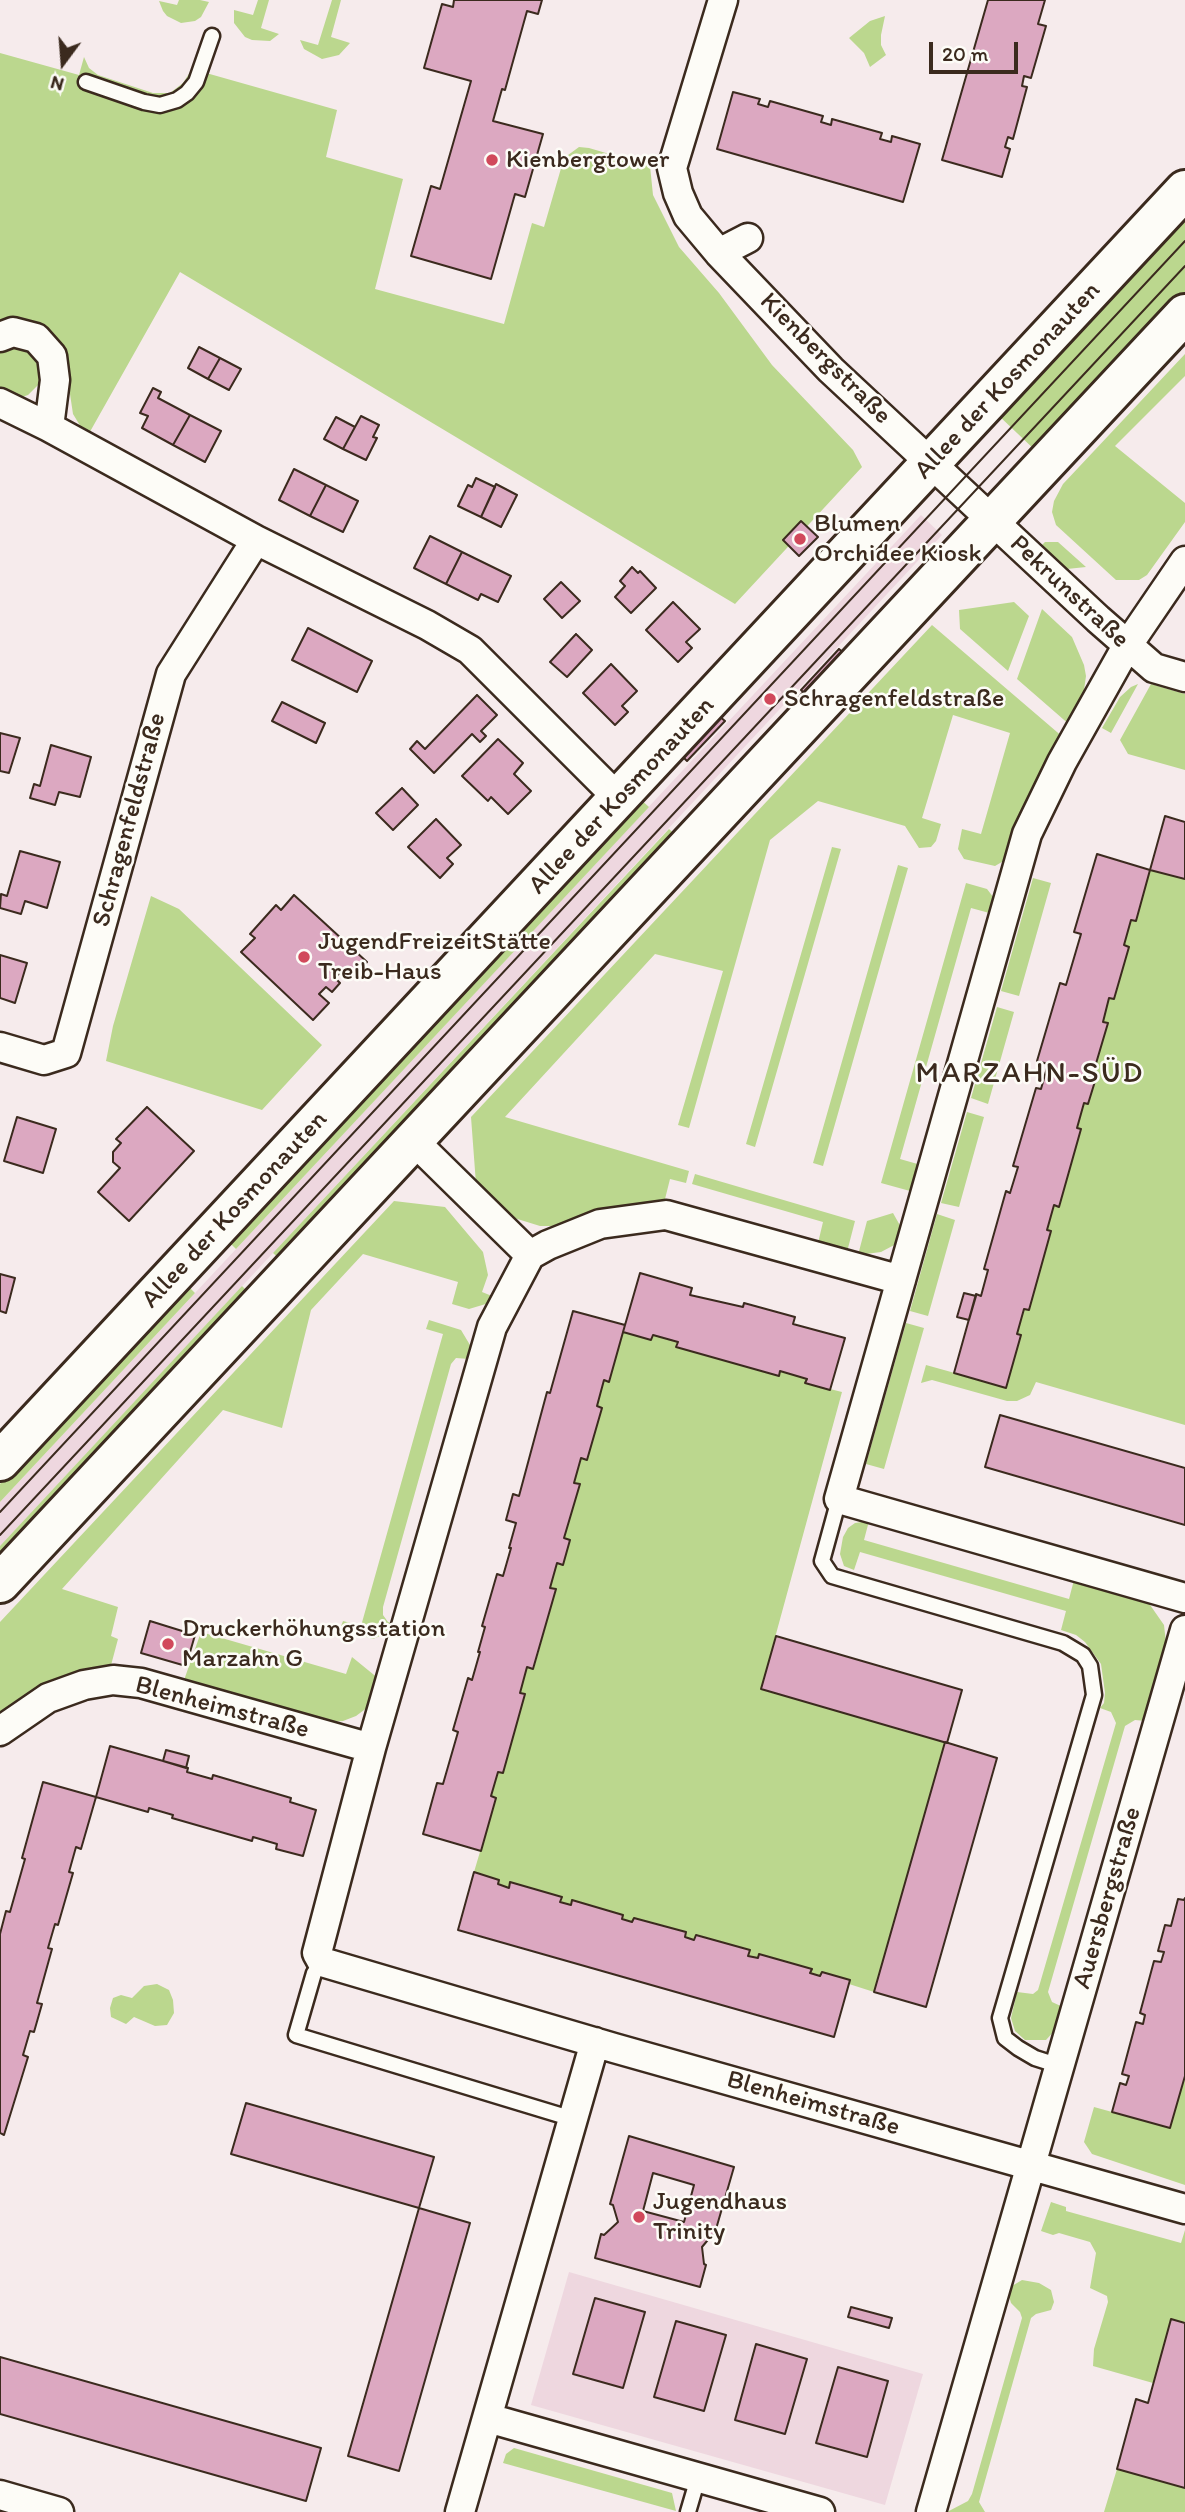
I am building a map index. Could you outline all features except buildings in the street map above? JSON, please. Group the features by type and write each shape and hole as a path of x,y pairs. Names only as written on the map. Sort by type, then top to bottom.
{"main road":[{"name":"Allee der Kosmonauten","path":"0,1461 1185,190"},
{"path":"0,1583 1185,314"}],"street":[{"name":"Kienbergstraße","path":"723,0 673,169 678,193 688,216 719,253 831,369 931,463"},
{"path":"719,253 748,238"},
{"path":"0,337 13,332 36,338 52,356 55,380 49,427"},
{"path":"0,402 256,540 414,618 470,650 619,799"},
{"name":"Pekrunstraße","path":"931,463 1127,646 1154,668 1185,677"},
{"name":"Schragenfeldstraße","path":"0,1047 44,1059 66,1053 171,674 256,540"},
{"path":"1185,561 1127,646 1062,762 1027,834 839,1499 1185,1598"},
{"path":"413,1139 530,1255"},
{"path":"323,1962 317,1953 323,1927 371,1748 492,1327 530,1255 600,1224 666,1215 901,1280"},
{"name":"Auersbergstraße","path":"1031,2166 1185,1630"},
{"name":"Blenheimstraße","path":"0,1731 48,1698 84,1685 113,1680 141,1684 371,1748"},
{"name":"Blenheimstraße","path":"323,1962 1185,2209"},
{"path":"460,2512 595,2042"},
{"path":"931,2512 1031,2166"},
{"path":"488,2418 820,2512"},
{"path":"0,2495 56,2512"}],"lane":[{"path":"86,82 144,102 160,105 177,100 187,93 195,82 212,36"},
{"path":"839,1499 822,1561 832,1576 1063,1643 1083,1655 1090,1666 1094,1695 1000,2018 1005,2038 1017,2048 1035,2059 1060,2066"},
{"path":"323,1962 314,1973 296,2035 573,2119"},
{"path":"688,2512 698,2478"}],"shaded area":[{"path":"921,515 942,535 0,1546 0,1502"},
{"path":"569,2272 923,2374 885,2505 531,2405"}],"green space":[{"path":"179,0 209,2 201,17 195,21 181,23 167,16 159,1 177,5"},
{"path":"258,0 269,0 261,28 279,34 270,41 245,37 234,23 234,10 253,15"},
{"path":"332,0 341,0 331,37 350,43 339,55 322,59 304,49 300,40 318,45"},
{"path":"885,16 881,45 886,55 870,67 864,53 849,38 870,21"},
{"path":"0,53 79,75 84,57 89,68 98,75 153,93 170,93 183,83 192,69 337,110 326,157 403,179 375,289 504,324 532,223 544,227 564,158 579,147 650,166 653,195 679,247 719,293 772,365 853,450 862,467 735,604 180,272 87,437 73,414 64,354 58,341 47,330 32,322 22,320 0,323"},
{"path":"1185,212 1185,292 1037,452 997,414"},
{"path":"26,344 43,364 41,382 28,395 19,398 0,392 0,347"},
{"path":"1185,354 1185,376 1115,446 1185,503 1185,522 1147,575 1139,580 1116,580 1056,525 1052,512 1054,501 1063,484"},
{"path":"1045,542 1058,542 1086,567 1067,569 1042,545"},
{"path":"1014,602 1029,616 1008,671 960,629 959,610"},
{"path":"1042,609 1072,637 1084,665 1086,676 1082,704 1071,726 1017,679"},
{"path":"932,625 1064,738 1007,859 995,866 964,859 958,849 962,829 981,834 1010,733 953,715 922,818 941,824 936,841 931,847 919,848 905,826 818,801 770,840 689,1128 678,1125 723,971 655,954 505,1117 689,1171 686,1183 670,1179 664,1203 582,1216 552,1226 540,1226 511,1217 476,1184 471,1117"},
{"path":"1138,684 1111,733 1102,728 1120,697"},
{"path":"1151,684 1185,694 1185,770 1128,754 1120,740"},
{"path":"640,799 649,807 236,1249 227,1240"},
{"path":"669,829 678,837 282,1261 273,1253"},
{"path":"832,847 841,849 755,1147 746,1144"},
{"path":"898,865 908,868 823,1166 813,1163"},
{"path":"1150,870 1185,879 1185,1425 1036,1382 1030,1395 1017,1401 1007,1401 932,1380 921,1383 926,1365 1005,1387 1020,1335 1017,1334 1024,1309 1029,1310 1051,1232 1047,1230 1054,1205 1059,1206 1081,1130 1077,1128 1084,1103 1088,1104 1095,1078 1092,1077 1108,1023 1103,1022 1109,998 1114,999 1129,947 1124,945 1131,920 1136,920"},
{"path":"1033,878 1051,883 1019,996 1001,991"},
{"path":"966,883 987,889 997,902 993,914 971,908 900,1159 921,1165 910,1191 881,1183"},
{"path":"151,896 179,909 322,1045 262,1110 106,1061 113,1026"},
{"path":"997,1007 1014,1012 988,1104 971,1098"},
{"path":"967,1112 984,1117 959,1207 941,1203"},
{"path":"695,1174 855,1221 847,1252 818,1243 823,1222 692,1184"},
{"path":"394,1201 445,1207 483,1252 488,1275 482,1292 492,1296 489,1303 469,1309 452,1304 458,1282 363,1254 311,1310 282,1428 223,1410 62,1589 118,1607 111,1636 118,1639 110,1669 0,1718 0,1622"},
{"path":"893,1213 902,1229 898,1243 881,1252 858,1255 867,1221"},
{"path":"937,1214 955,1220 928,1316 910,1311"},
{"path":"186,1284 195,1293 0,1502 0,1484"},
{"path":"242,1286 250,1294 0,1562 0,1546"},
{"path":"429,1320 461,1330 473,1350 469,1359 456,1358 451,1364 383,1607 383,1615 388,1622 396,1625 394,1630 373,1639 340,1629 343,1621 361,1626 443,1334 426,1329"},
{"path":"906,1323 924,1328 884,1469 866,1464"},
{"path":"623,1332 651,1340 653,1335 678,1342 677,1347 778,1376 780,1371 807,1379 806,1383 842,1392 761,1689 945,1742 874,1992 849,1984 849,1980 822,1972 820,1976 810,1973 811,1969 760,1954 758,1958 748,1956 696,1936 694,1940 685,1937 686,1932 634,1918 632,1922 622,1919 623,1915 573,1900 571,1905 560,1902 562,1898 510,1883 509,1888 498,1884 499,1880 474,1872 496,1798 491,1796 498,1772 503,1773 525,1694 520,1693 527,1667 534,1668 556,1590 550,1588 557,1563 563,1565 570,1540 564,1538 579,1484 574,1482 581,1458 586,1460 602,1408 597,1406 604,1380 609,1381"},
{"path":"869,1521 864,1540 1069,1599 1074,1580 1132,1596 1148,1602 1164,1625 1164,1660 1146,1721 1135,1720 1125,1726 1048,1992 1052,2002 1063,2007 1056,2029 1046,2040 1025,2040 1015,2031 1011,2018 1017,1992 1033,1994 1038,1990 1116,1723 1111,1712 1100,1708 1104,1703 1105,1693 1101,1664 1085,1642 1076,1635 1061,1630 1066,1611 860,1552 854,1570 844,1566 840,1554 843,1537 848,1528 855,1523"},
{"path":"201,1632 346,1674 352,1657 379,1679 373,1699 368,1707 356,1716 330,1722 183,1683"},
{"path":"157,1984 169,1990 173,2000 174,2013 167,2025 155,2026 134,2017 126,2024 111,2017 113,1998 121,1995 132,1998 144,1986"},
{"path":"1185,2076 1185,2185 1092,2154 1084,2142 1094,2107 1170,2128"},
{"path":"1051,2202 1066,2207 1066,2211 1181,2243 1185,2230 1185,2323 1171,2320 1153,2383 1093,2366 1094,2349 1108,2302 1107,2296 1090,2288 1096,2253 1090,2242 1041,2231"},
{"path":"1022,2280 1039,2283 1051,2290 1054,2302 1051,2310 1031,2318 979,2502 985,2512 947,2512 968,2501 972,2494 1022,2318 1009,2296 1012,2286"},
{"path":"514,2448 672,2493 676,2511 503,2463 506,2454"},
{"path":"1117,2469 1185,2488 1185,2512 1104,2512"}],"tram line":[{"path":"0,1512 1185,241"},
{"path":"0,1535 1185,266"}],"place":[{"name":"Kienbergtower","path":"492,160"},
{"name":"Blumen Orchidee Kiosk","path":"800,539"},
{"name":"Schragenfeldstraße","path":"770,699"},
{"name":"JugendFreizeitStätte Treib-Haus","path":"304,957"},
{"name":"Druckerhöhungsstation Marzahn G","path":"168,1644"},
{"name":"Jugendhaus Trinity","path":"639,2217"}],"district":[{"name":"MARZAHN-SÜD","path":"1030,1074"}]}
